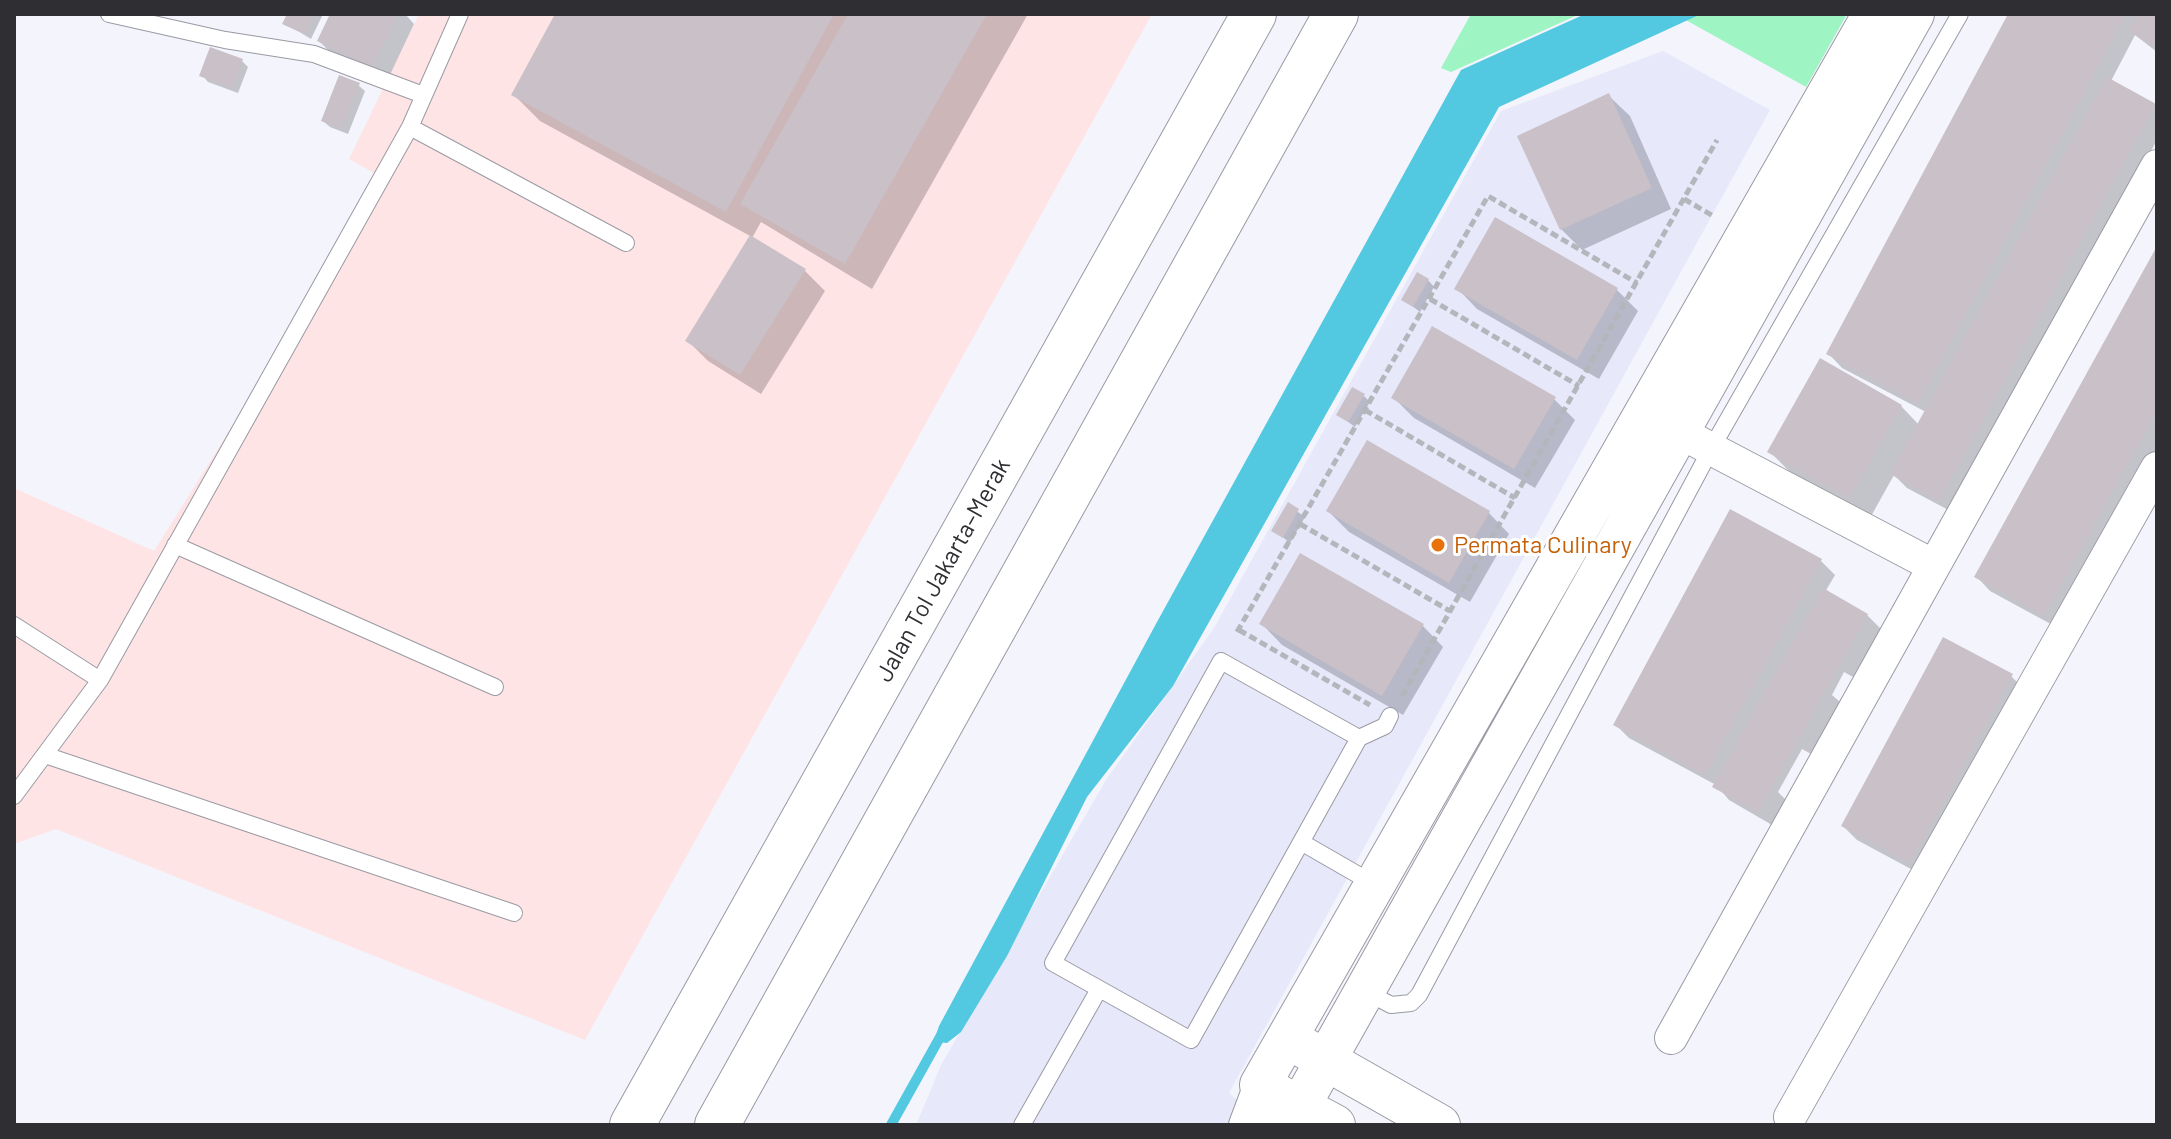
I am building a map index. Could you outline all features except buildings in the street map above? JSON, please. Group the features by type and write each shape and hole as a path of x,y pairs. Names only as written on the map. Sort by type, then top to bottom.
{"highway":[{"name":"Jalan Tol Jakarta–Merak","path":"632,1125 1254,14"},
{"path":"717,1125 1336,14"}],"street":[{"path":"1245,1125 1260,1085 1873,14"},
{"path":"1260,1085 1313,1121 1325,1060 1363,990 1695,440 1914,14"},
{"path":"1671,1038 2157,166"},
{"path":"1695,440 1934,566"},
{"path":"1790,1117 2157,468"},
{"path":"1287,1038 1440,1125"}],"lane":[{"path":"109,14 225,40 314,54 423,95"},
{"path":"14,796 100,680 410,127 460,14"},
{"path":"1695,440 1960,14"},
{"path":"410,127 626,243"},
{"path":"175,545 495,687"},
{"path":"14,625 100,680"},
{"path":"1359,738 1221,661 1053,963 1098,991 1191,1040 1359,738 1385,726 1390,716"},
{"path":"45,755 514,913"},
{"path":"1301,842 1374,884"},
{"path":"1022,1125 1098,991"}],"path":[{"path":"1239,630 1390,716 1717,140"},
{"path":"1221,661 1488,196 1637,283"},
{"path":"1430,299 1579,386"},
{"path":"1365,410 1515,498"},
{"path":"1300,524 1450,611"}],"shaded area":[{"path":"419,14 1152,14 585,1040 56,829 14,844 14,488 154,551 386,180 349,159"},
{"path":"1663,51 1770,110 1229,1093 1263,1125 916,1125 941,1065 1106,780 1214,628 1501,111"}],"green space":[{"path":"1471,14 1580,14 1451,72 1441,68"},
{"path":"1675,14 1847,14 1806,87"}],"water":[{"path":"1585,14 1701,14 1499,107 1173,686 1087,797 1007,956 961,1032 947,1043 938,1042 935,1038 939,1026 1461,70"}],"waterway":[{"path":"891,1125 944,1030"}],"place":[{"name":"Permata Culinary","path":"1438,545"}]}
